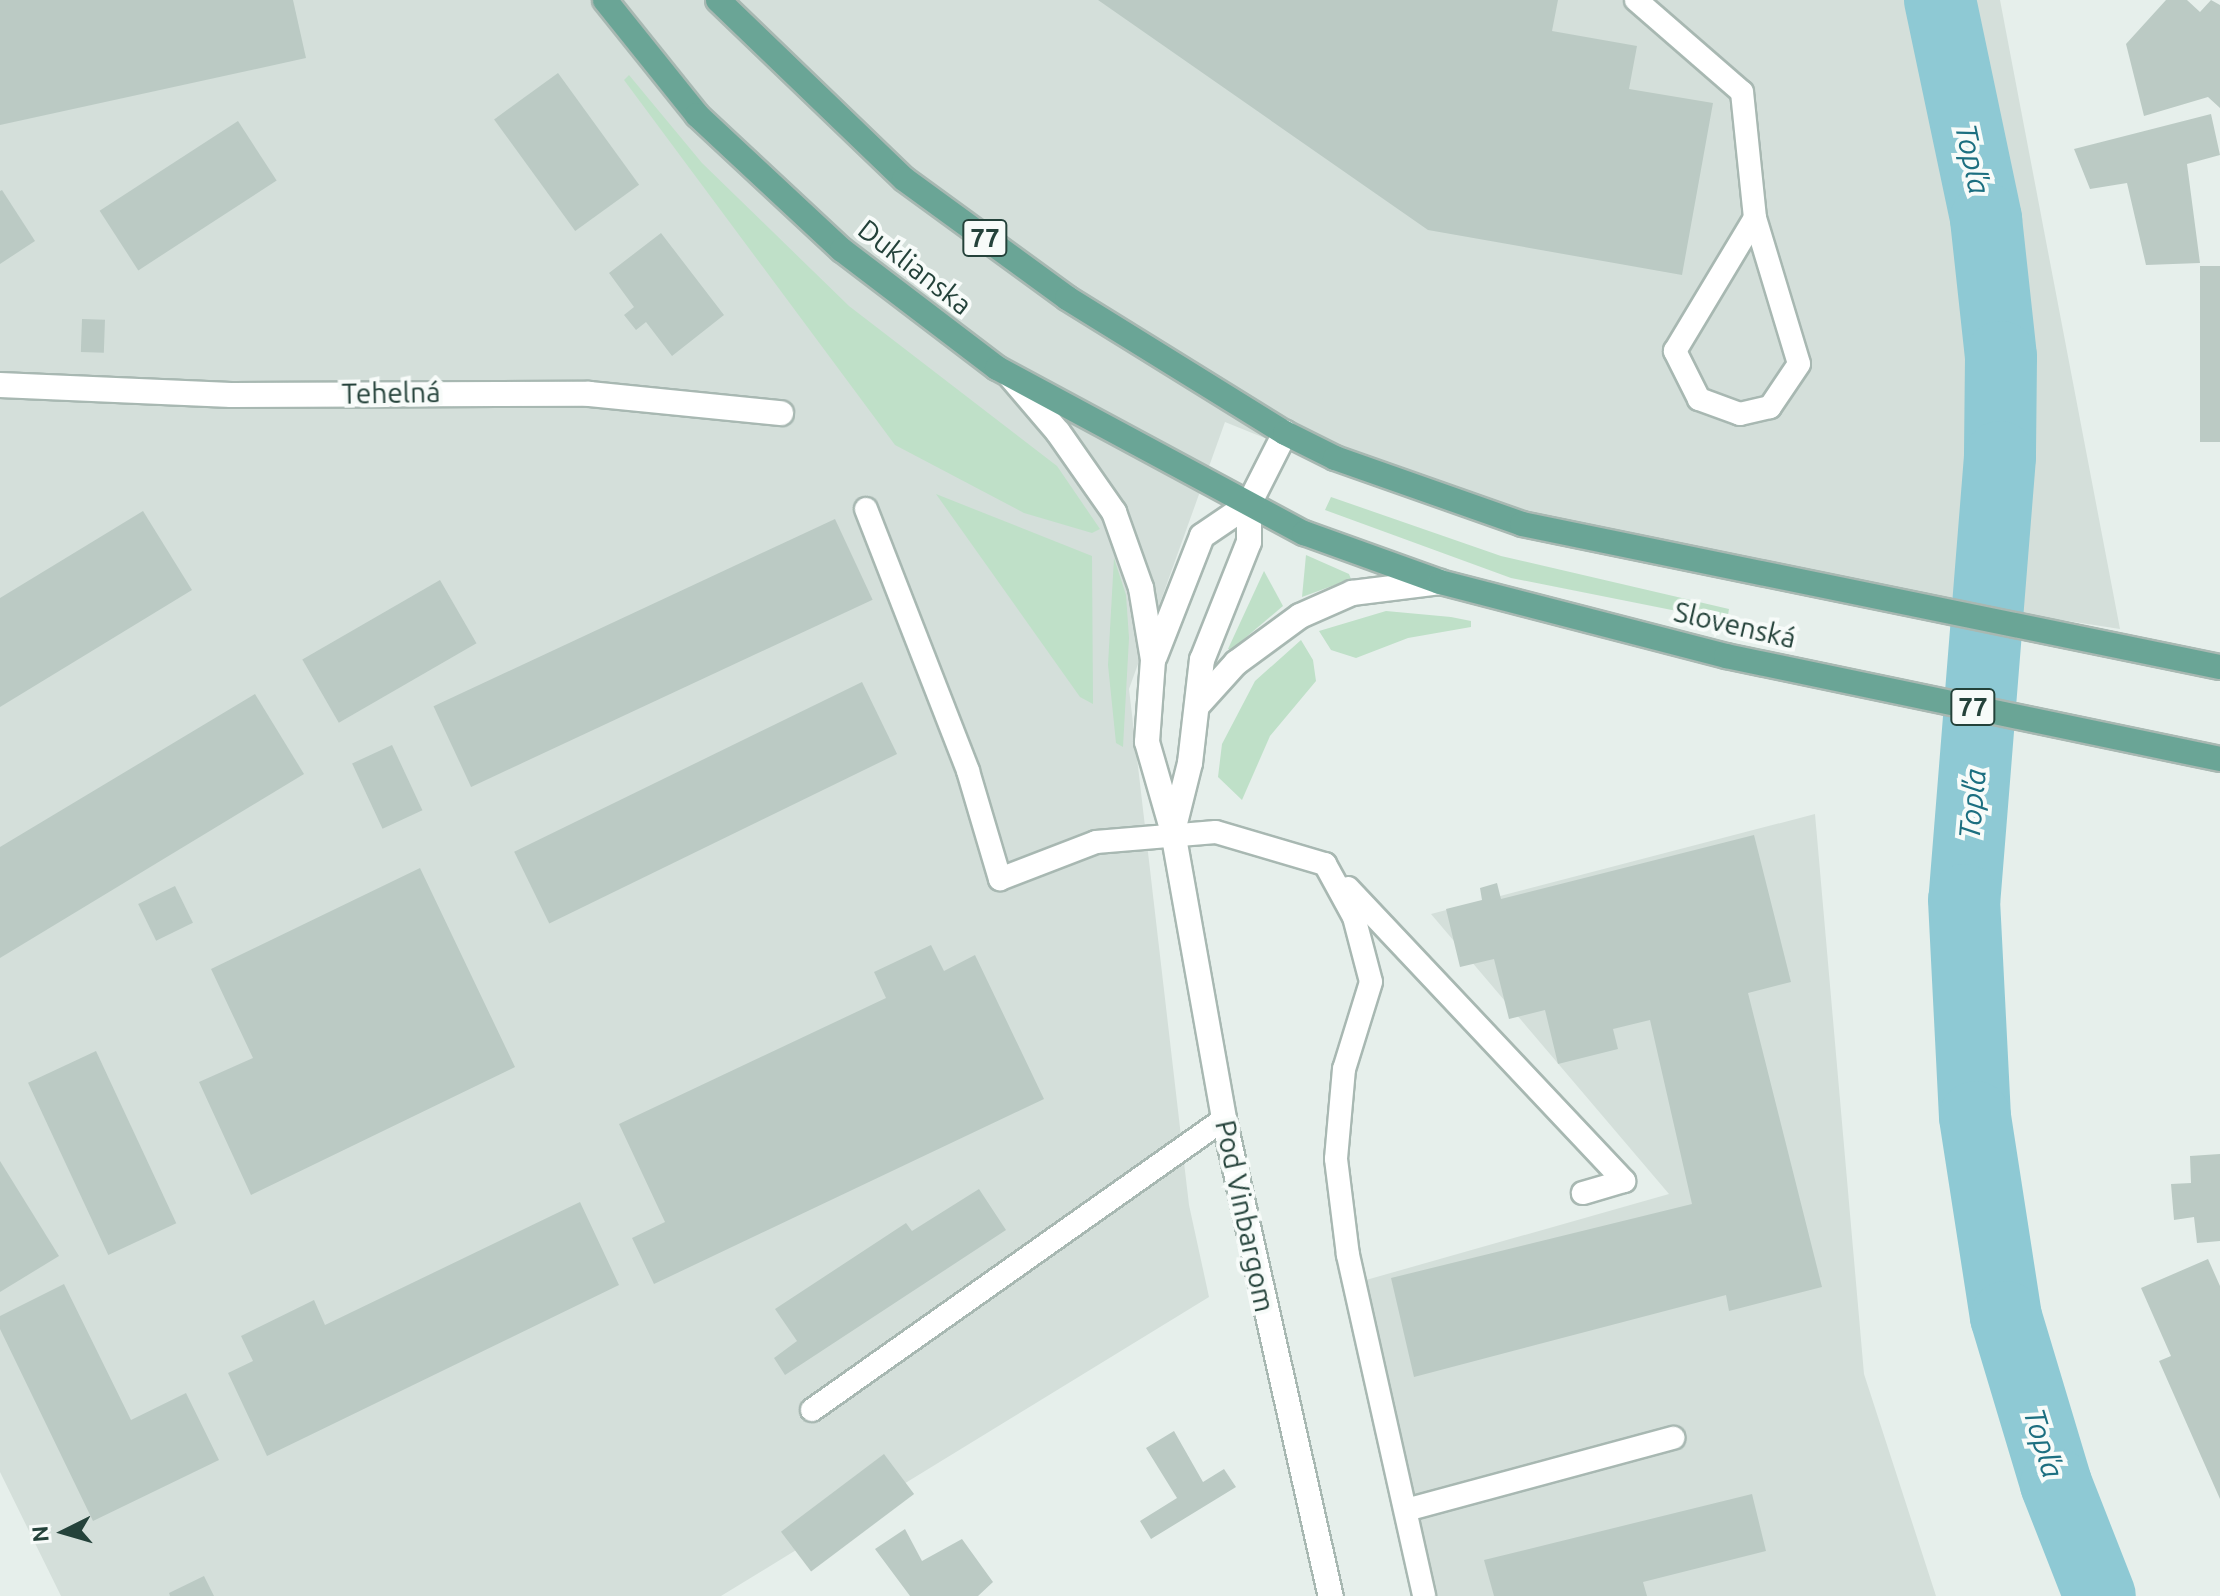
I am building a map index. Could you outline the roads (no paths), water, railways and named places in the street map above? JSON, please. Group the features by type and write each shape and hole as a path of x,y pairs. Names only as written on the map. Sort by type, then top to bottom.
{"main road":[{"name":"Duklianska","path":"605,0 697,115 842,250 1011,377 1249,504"},
{"name":"77","path":"718,0 904,179 1067,298 1285,433"},
{"name":"Slovenská","path":"1285,433 1415,489 1522,524 1735,572 2220,667"},
{"name":"Slovenská","path":"1249,504 1304,533 1440,582 1726,656 2220,759"}],"street":[{"name":"Pod Vinbargom","path":"1011,377 1058,432 1127,536 1153,660 1147,742 1173,832 1224,1119 1331,1596"},
{"name":"Tehelná","path":"0,385 216,395 589,394 781,413"},
{"name":"Pod Vinbargom","path":"1173,832 1198,705 1202,660 1249,542 1249,504 1285,433"},
{"name":"Pod Vinbargom","path":"1153,660 1202,536 1249,504"},
{"path":"1198,705 1236,663 1300,616 1352,593 1440,582"}],"lane":[{"path":"1636,0 1742,92 1755,218 1799,364 1770,407 1740,414 1699,399 1675,351 1755,218"},
{"path":"866,509 968,771 1000,879 1096,842 1173,832 1216,832 1325,864 1624,1181 1583,1193"},
{"path":"1325,864 1354,917 1371,982 1344,1069 1336,1159 1348,1255 1424,1596"},
{"path":"812,1410 1224,1119"},
{"path":"1406,1510 1673,1438"}],"waterway":[{"name":"Topľa","path":"1940,0 1986,219 2001,357 2000,457 1964,900 1975,1117 2006,1317 2056,1484 2100,1596"}]}
